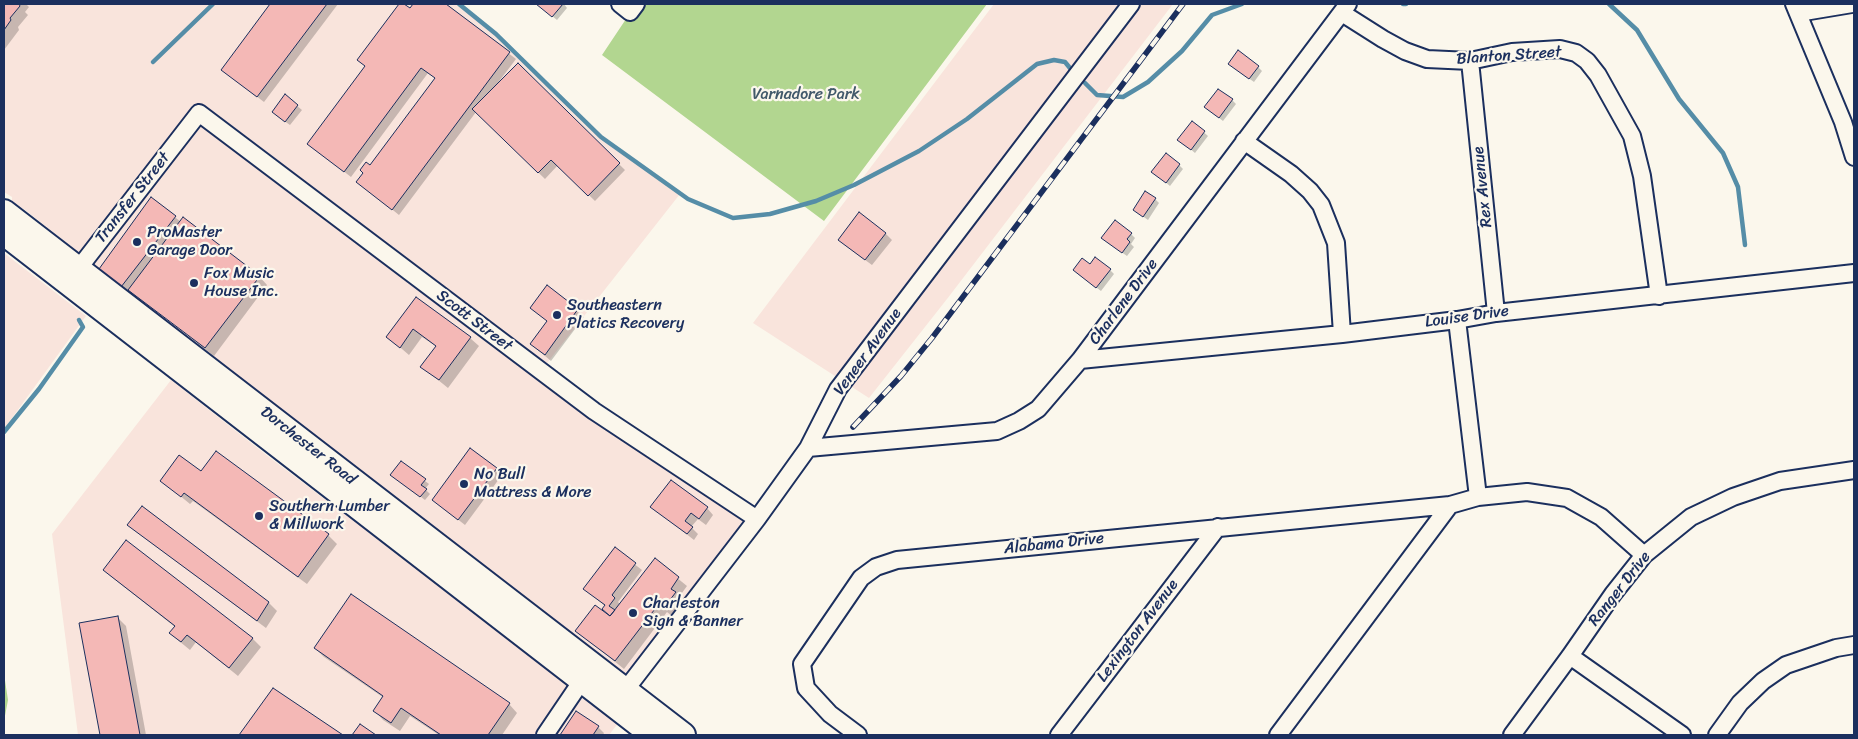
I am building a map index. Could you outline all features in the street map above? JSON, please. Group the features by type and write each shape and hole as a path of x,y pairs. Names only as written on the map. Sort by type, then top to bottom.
{"main road":[{"name":"Dorchester Road","path":"4,212 73,276 588,673 619,698 653,735"},
{"name":"Dorchester Road","path":"4,233 73,276"},
{"name":"Dorchester Road","path":"619,698 683,735"}],"street":[{"name":"Veneer Avenue","path":"619,698 757,518 808,448 838,389 1131,4"},
{"path":"1852,4 1796,8 1843,122 1854,158"},
{"name":"Charlene Drive","path":"808,448 997,431 1019,421 1038,408 1080,360 1345,8"},
{"name":"Blanton Street","path":"1345,8 1383,39 1405,51 1427,59 1470,61 1512,52 1560,49 1576,53 1587,61 1598,75 1632,136 1642,176 1659,296"},
{"name":"Rex Avenue","path":"1470,61 1496,313"},
{"name":"Transfer Street","path":"73,276 199,113"},
{"name":"Scott Street","path":"199,113 594,411 757,518"},
{"path":"1244,141 1291,174 1321,205 1336,243 1342,334"},
{"name":"Louise Drive","path":"1080,360 1342,334 1457,320 1496,313 1854,273"},
{"path":"1457,320 1478,497"},
{"name":"Ranger Drive","path":"1512,735 1613,594 1644,555 1691,517 1733,497 1780,481 1854,470"},
{"name":"Alabama Drive","path":"858,735 830,714 806,688 802,664 861,578 876,567 897,560 1450,505 1478,497 1527,492 1567,498 1602,518 1644,555"},
{"path":"1278,735 1450,505"},
{"name":"Lexington Avenue","path":"1059,735 1218,527"},
{"path":"1717,735 1740,703 1763,681 1786,665 1836,648 1854,645"},
{"path":"1570,656 1682,735"},
{"path":"545,735 588,673"}],"shaded area":[{"path":"4,4 459,4 496,34 601,137 680,194 540,372 757,519 632,681 393,499 252,386 85,261 86,258 12,202 12,197 4,192"},
{"path":"994,4 1173,4 869,398 753,323"},
{"path":"4,253 86,316 4,429"},
{"path":"171,380 269,457 527,652 554,674 555,677 619,722 609,735 78,735 52,534"}],"green space":[{"name":"Varnadore Park","path":"636,4 987,4 824,221 602,55"},
{"path":"4,674 8,700 4,721"}],"building":[{"path":"4,4 19,4 20,6 10,18 11,20 4,30"},
{"path":"270,4 327,4 257,97 221,70"},
{"path":"399,4 404,4 410,8 413,4 446,4 510,52 392,210 356,182 363,173 360,170 366,162 370,165 435,78 421,68 344,172 307,144 365,66 357,60"},
{"path":"536,4 563,4 552,17"},
{"path":"1238,50 1259,66 1249,79 1228,64"},
{"path":"518,63 620,163 588,196 551,160 538,173 472,109"},
{"path":"1218,89 1233,99 1219,118 1204,107"},
{"path":"285,94 298,105 285,122 272,112"},
{"path":"1192,121 1205,131 1191,150 1177,140"},
{"path":"1166,153 1180,164 1166,183 1151,172"},
{"path":"1145,191 1156,198 1143,217 1133,210"},
{"name":"ProMaster Garage Door","path":"151,197 176,216 121,287 99,269"},
{"path":"859,212 886,233 865,260 838,240"},
{"name":"Fox Music House Inc.","path":"183,217 260,276 205,348 128,290"},
{"path":"1115,220 1132,233 1127,239 1130,242 1122,253 1101,238"},
{"path":"1095,257 1111,269 1096,288 1073,270 1082,258 1090,264"},
{"name":"Southeastern Platics Recovery","path":"547,285 578,309 545,355 530,344 547,321 530,308"},
{"path":"416,297 471,337 439,380 420,367 436,346 413,329 400,348 386,337"},
{"name":"No Bull Mattress & More","path":"470,448 497,468 458,520 432,500"},
{"name":"Southern Lumber & Millwork","path":"216,451 329,534 298,577 184,493 181,497 160,481 179,455 201,471"},
{"path":"401,461 426,479 421,485 427,489 420,497 390,475"},
{"path":"671,480 708,507 699,519 691,513 685,521 693,527 687,534 650,507"},
{"path":"142,506 269,602 257,621 127,525"},
{"path":"126,540 253,638 229,668 187,635 181,642 169,633 175,626 103,570"},
{"path":"615,547 636,563 612,595 615,598 609,606 615,610 610,616 602,609 605,605 583,589"},
{"name":"Charleston Sign & Banner","path":"655,558 679,577 671,589 676,592 663,609 658,605 615,661 575,631 595,605 610,616"},
{"path":"351,594 510,703 488,735 441,735 401,708 391,723 373,711 383,696 314,648"},
{"path":"118,616 140,735 100,735 79,623"},
{"path":"273,688 343,735 239,735"},
{"path":"576,711 599,726 593,735 560,735"},
{"path":"360,724 376,735 352,735"}],"waterway":[{"path":"153,62 213,4"},
{"path":"459,4 496,34 601,137 688,199 733,218 770,214 816,201 854,185 919,151 967,119 1037,64 1054,60 1065,62 1074,73"},
{"path":"1085,83 1097,95 1123,97 1148,82 1182,51 1212,15 1242,4"},
{"path":"1609,4 1637,30 1679,99 1723,153 1738,187 1745,245"},
{"path":"4,432 39,389 83,327 79,320"}],"railway":[{"path":"853,427 901,376 932,338 1183,4"}],"place":[{"name":"ProMaster Garage Door","path":"137,242"},
{"name":"Fox Music House Inc.","path":"194,283"},
{"name":"Southeastern Platics Recovery","path":"557,315"},
{"name":"No Bull Mattress & More","path":"464,484"},
{"name":"Southern Lumber & Millwork","path":"259,516"},
{"name":"Charleston Sign & Banner","path":"633,613"}]}
